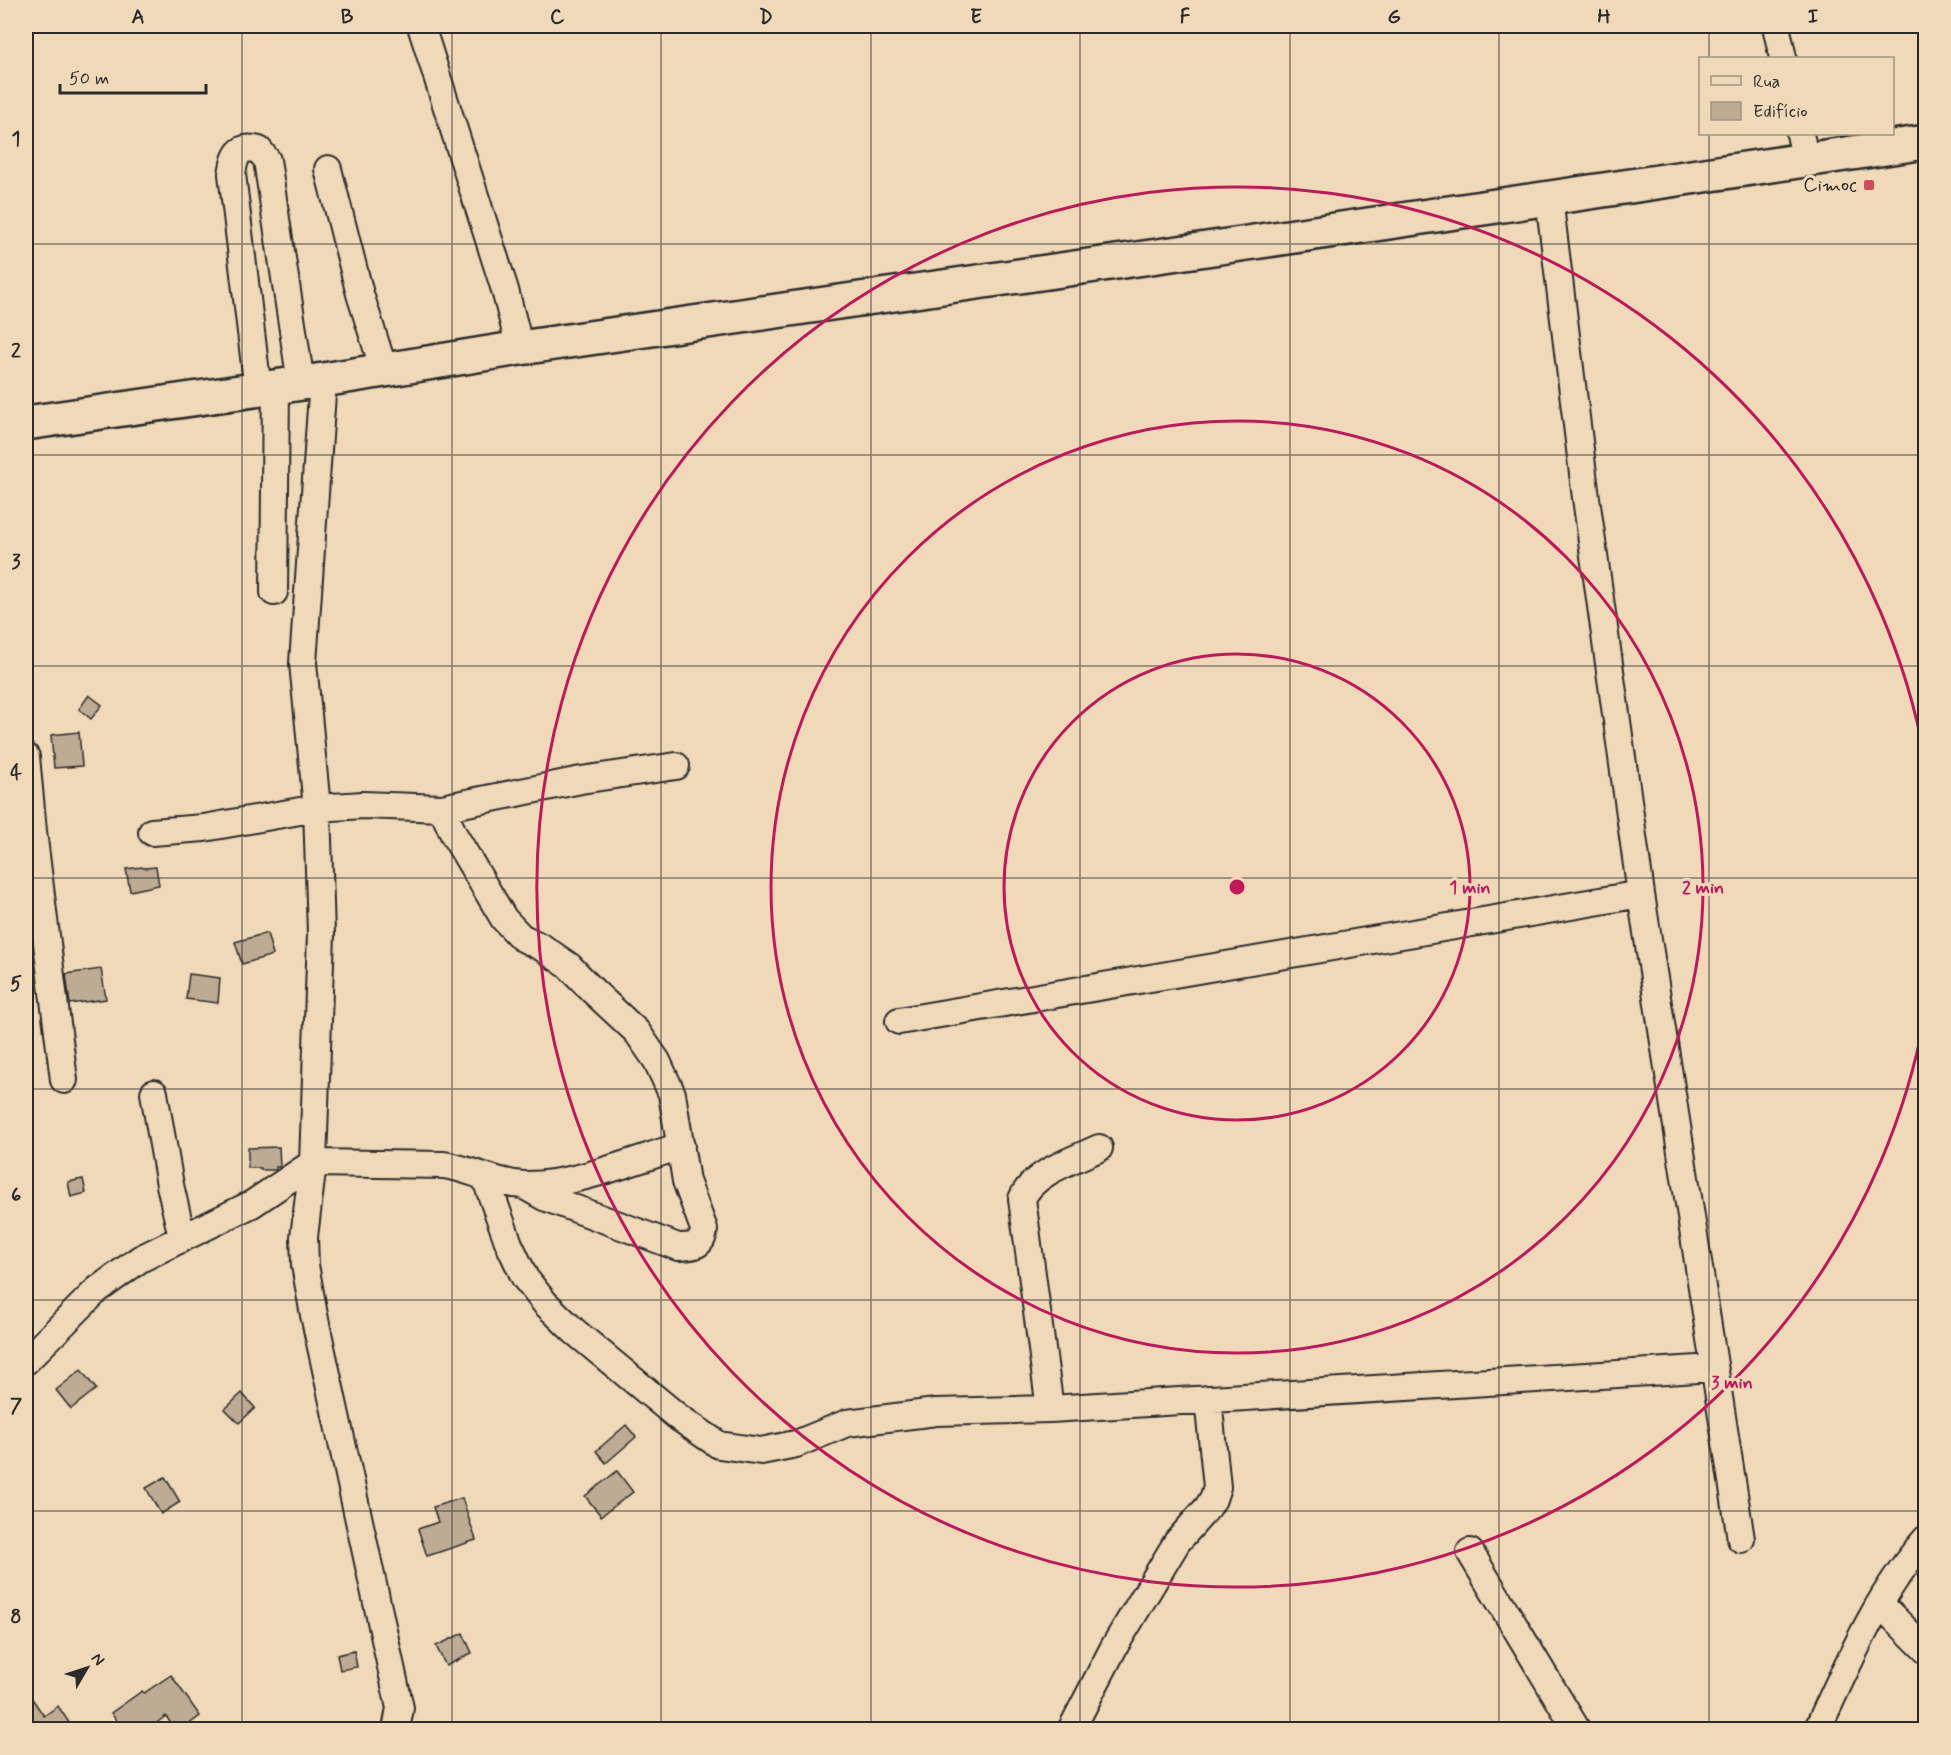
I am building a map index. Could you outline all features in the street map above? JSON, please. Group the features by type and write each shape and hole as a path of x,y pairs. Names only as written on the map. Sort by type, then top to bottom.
{"main road":[{"path":"26,423 290,385 520,348 1549,198 1803,147 1926,142"}],"street":[{"path":"421,26 505,290 520,348"},
{"path":"1776,26 1783,57"},
{"path":"274,592 290,385 232,174 234,160 240,151 249,147 260,150 267,160 290,385 303,663 316,808 321,934 313,1164 304,1236 305,1265 402,1722"},
{"path":"328,168 360,294 384,370"},
{"path":"1549,198 1586,498 1641,894 1741,1539"},
{"path":"26,757 29,832 64,1080"},
{"path":"152,832 204,828 316,808 363,805 442,808 581,780 676,766"},
{"path":"442,808 459,844 504,919 521,937 543,948 569,966 637,1032 657,1061 672,1094 686,1181 704,1229 703,1238 694,1247 678,1247 544,1197 523,1185"},
{"path":"899,1021 1641,894"},
{"path":"154,1093 170,1185 182,1237"},
{"path":"26,1361 97,1290 140,1259 252,1204 313,1164 444,1165 523,1185 551,1183 592,1174 681,1146"},
{"path":"1050,1409 1022,1199 1026,1189 1037,1178 1099,1148"},
{"path":"485,1177 509,1244 525,1278 545,1303 574,1331 678,1417 719,1445 761,1451 796,1444 847,1423 936,1412 1050,1409 1714,1368"},
{"path":"1071,1730 1114,1647 1177,1542 1214,1498 1217,1487 1209,1399"},
{"path":"1817,1730 1859,1639 1908,1559 1926,1539"},
{"path":"1470,1552 1577,1730"},
{"path":"1880,1604 1926,1650"}],"building":[{"path":"89,695 102,705 91,719 79,709"},
{"path":"79,732 82,766 54,768 51,735"},
{"path":"156,867 159,885 130,891 126,869"},
{"path":"267,933 273,955 242,964 235,942"},
{"path":"101,969 106,999 70,1004 66,974"},
{"path":"189,974 220,978 218,1003 186,999"},
{"path":"279,1147 280,1167 276,1167 276,1170 248,1168 248,1148"},
{"path":"83,1179 86,1193 71,1197 68,1182"},
{"path":"81,1370 96,1389 71,1409 56,1390"},
{"path":"242,1393 255,1408 239,1423 225,1409"},
{"path":"626,1425 636,1437 606,1463 596,1451"},
{"path":"617,1471 633,1492 601,1516 585,1496"},
{"path":"165,1477 180,1502 161,1514 146,1488"},
{"path":"462,1498 476,1540 427,1556 418,1529 438,1522 433,1507"},
{"path":"463,1633 472,1653 446,1666 436,1646"},
{"path":"354,1651 357,1667 340,1670 337,1655"},
{"path":"171,1675 200,1716 181,1730 175,1730 166,1716 147,1730 123,1730 111,1713 142,1691 144,1693"},
{"path":"26,1690 44,1716 58,1706 74,1730 26,1730"}],"place":[{"name":"Cimoc","path":"1869,185"}]}
